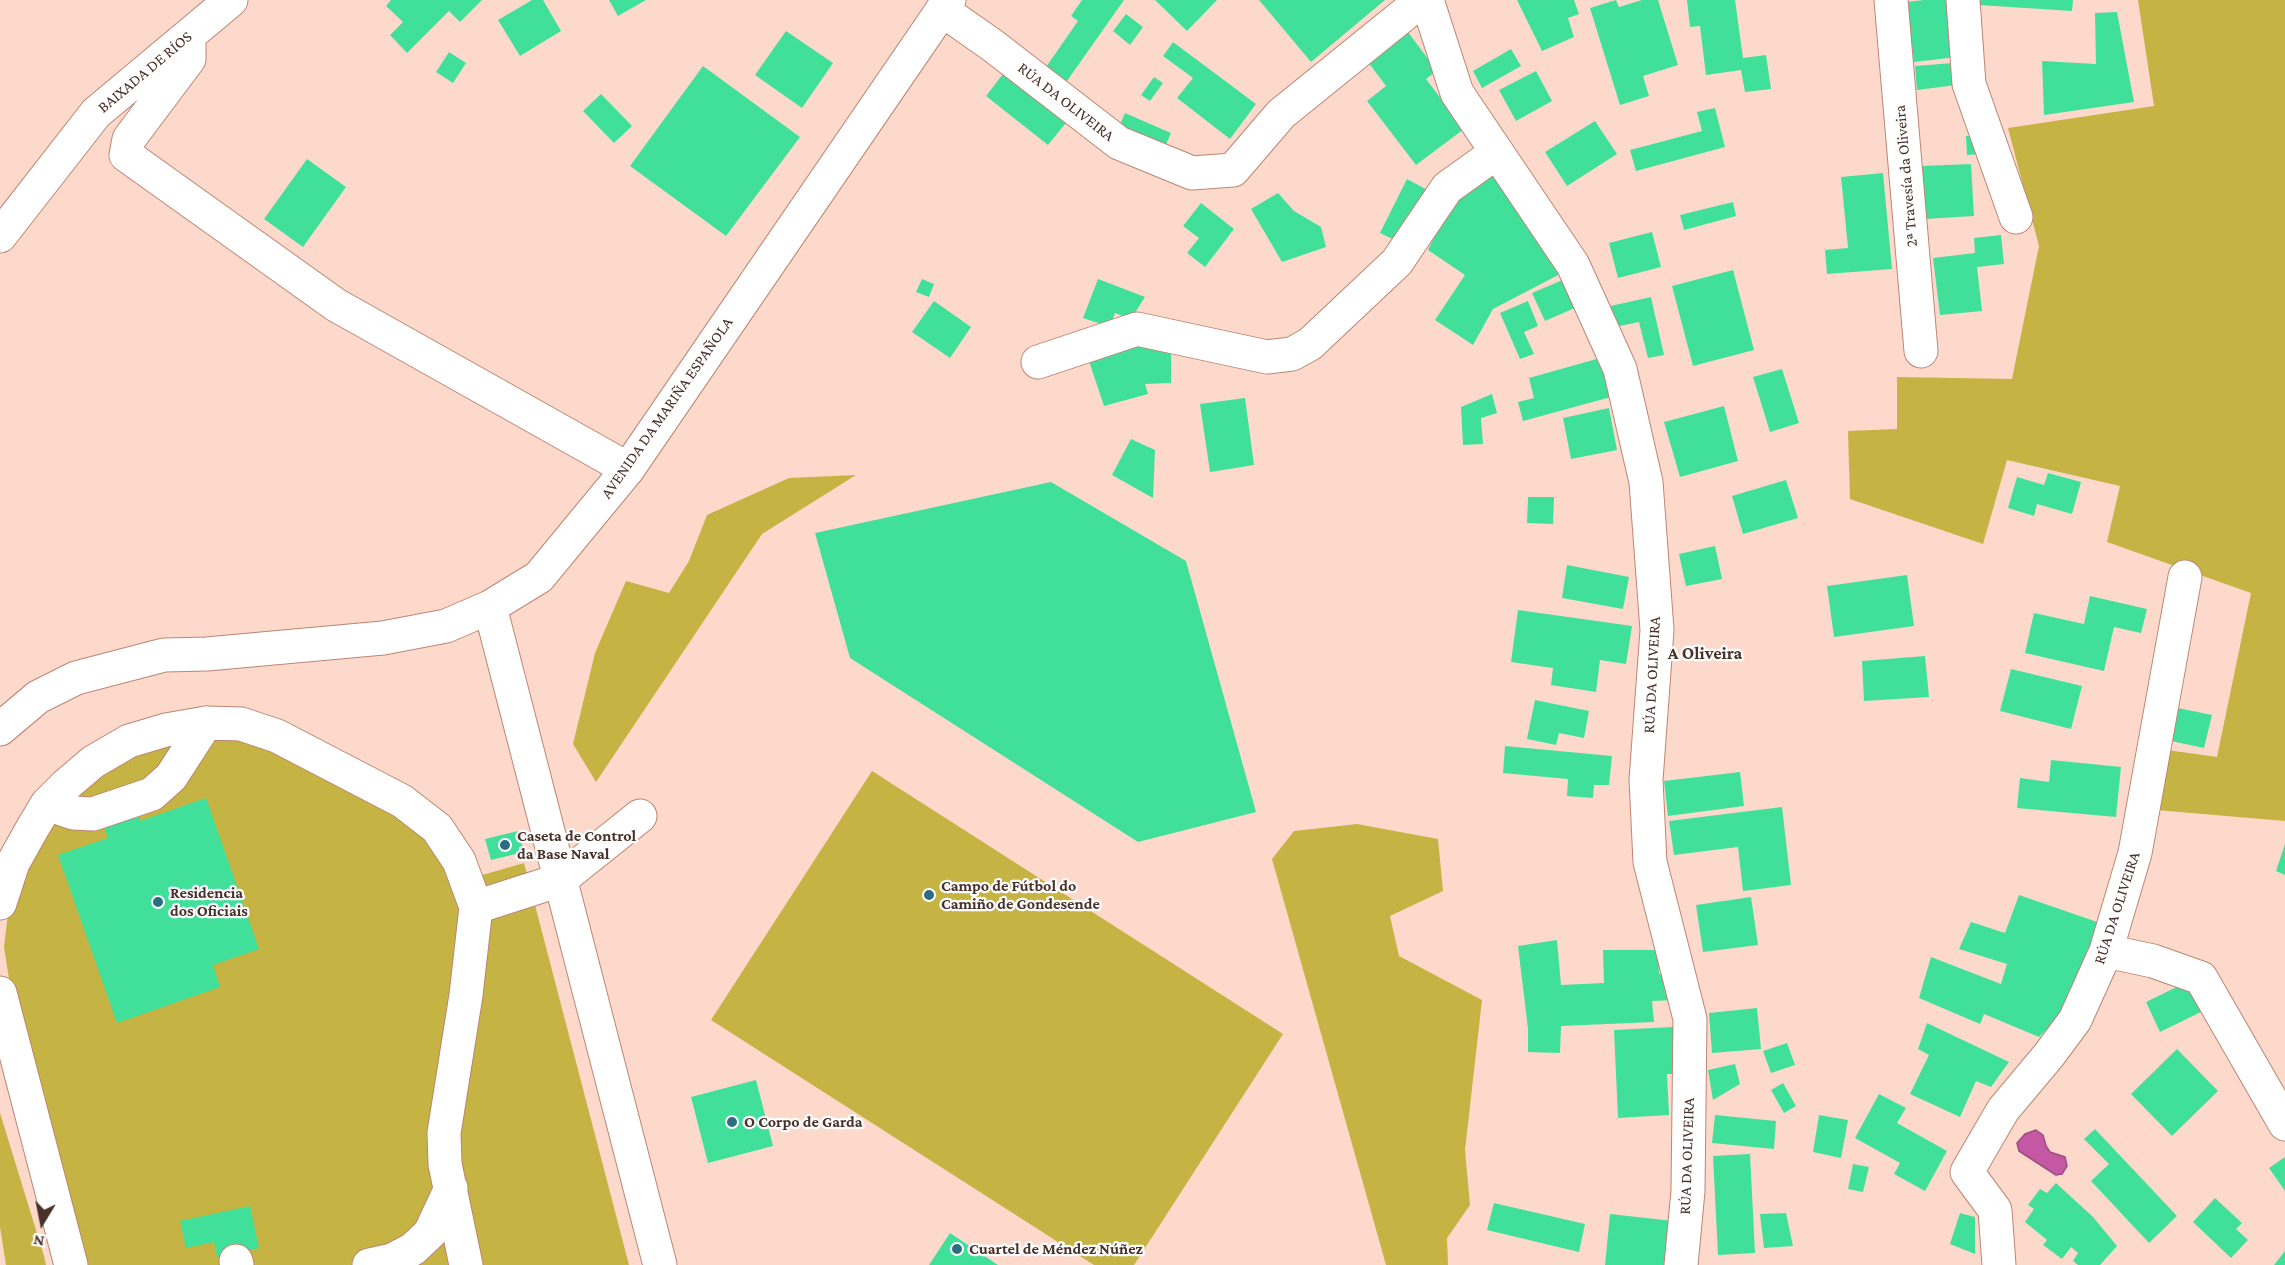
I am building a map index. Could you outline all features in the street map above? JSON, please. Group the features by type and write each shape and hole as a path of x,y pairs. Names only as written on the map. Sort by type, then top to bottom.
{"street":[{"name":"BAIXADA DE RÍOS","path":"0,236 96,113 231,0"},
{"name":"RÚA DA OLIVEIRA","path":"946,5 992,45 1119,143 1192,173 1233,170 1281,114 1422,0"},
{"name":"RÚA DA OLIVEIRA","path":"1427,0 1457,93 1574,265 1620,369 1646,482 1657,630 1646,780 1650,862 1690,1018 1688,1191 1681,1265"},
{"name":"2ª Travesía da Oliveira","path":"1891,0 1921,351"},
{"path":"1963,0 1970,84 2016,217"},
{"name":"AVENIDA DA MARIÑA ESPAÑOLA","path":"0,729 38,697 76,678 164,655 207,654 383,638 446,626 490,608 539,577 628,469 946,5"},
{"path":"189,36 189,59 129,139 126,155 336,305 628,469"},
{"path":"1038,362 1137,329 1267,357 1292,354 1311,344 1397,262 1448,188 1497,152"},
{"name":"RÚA DA OLIVEIRA","path":"1999,1265 1995,1210 1967,1172 2003,1110 2049,1055 2074,1020 2106,951 2135,853 2185,577"},
{"path":"490,608 660,1265"},
{"path":"47,804 74,813 93,814 152,794 171,777 206,723"},
{"path":"0,903 13,863 47,804 93,762 129,741 166,730 206,723 240,724 277,736 402,801 437,828 459,861 476,907 466,995 444,1133 445,1164 466,1265"},
{"path":"476,907 560,880 640,816"},
{"path":"2106,951 2153,961 2201,978 2285,1124"},
{"path":"0,993 71,1265"},
{"path":"369,1265 392,1260 412,1250 430,1233 451,1188"}],"shaded area":[{"path":"2138,0 2285,0 2285,821 2156,810 2167,750 2217,757 2251,593 2107,542 2120,486 2007,460 1983,544 1850,499 1848,431 1897,429 1897,377 2012,379 2039,246 2008,128 2154,106"},
{"path":"856,475 762,534 596,782 573,744 595,653 626,581 669,593 689,561 707,515 789,478"},
{"path":"219,735 256,738 431,836 458,882 524,863 629,1265 82,1265 16,1024 4,947 9,905 70,790 142,747"},
{"name":"Campo de Fútbol do Camiño de Gondesende","path":"872,771 1283,1034 1134,1265 1094,1265 711,1020"},
{"path":"1357,824 1438,839 1443,891 1390,916 1399,956 1482,1000 1465,1150 1470,1205 1447,1238 1448,1265 1386,1265 1272,859 1294,831"},
{"path":"0,1113 46,1265 6,1265 0,1227"},
{"path":"2036,1130 2043,1135 2050,1152 2065,1157 2067,1166 2062,1174 2056,1175 2019,1151 2017,1143 2025,1134"}],"building":[{"path":"391,0 482,0 460,22 449,11 407,53 390,35 403,22 386,6"},
{"path":"532,0 543,0 561,31 520,56 498,20"},
{"path":"609,0 646,0 618,16"},
{"path":"1082,0 1124,0 1067,81 1046,67 1078,21 1071,16"},
{"path":"1155,0 1217,0 1187,31"},
{"path":"1259,0 1385,0 1311,62"},
{"path":"1517,0 1574,0 1579,14 1568,18 1574,37 1542,51"},
{"path":"1616,0 1619,7 1642,0 1658,0 1678,65 1643,76 1649,96 1620,105 1590,8"},
{"path":"1687,0 1735,0 1743,58 1766,55 1771,89 1745,92 1741,70 1706,75 1700,26 1690,27"},
{"path":"1951,0 1957,57 1914,62 1907,2"},
{"path":"1980,0 2073,0 2072,11 1979,5"},
{"path":"2117,12 2134,102 2044,115 2042,61 2096,64 2095,13"},
{"path":"1126,14 1143,27 1130,45 1113,31"},
{"path":"786,31 833,63 802,108 755,75"},
{"path":"1408,32 1437,71 1426,79 1464,129 1416,165 1367,101 1386,86 1368,62"},
{"path":"1173,42 1256,104 1230,139 1177,98 1193,78 1163,56"},
{"path":"1511,49 1521,66 1482,88 1473,71"},
{"path":"449,52 466,63 453,83 436,72"},
{"path":"1953,63 1956,85 1917,90 1915,66"},
{"path":"703,66 800,137 726,236 630,166"},
{"path":"1006,70 1069,119 1048,145 986,96"},
{"path":"1536,71 1552,101 1516,121 1499,90"},
{"path":"1154,77 1163,83 1150,101 1141,95"},
{"path":"601,94 632,126 614,143 583,111"},
{"path":"1715,108 1725,147 1636,171 1630,150 1702,131 1697,112"},
{"path":"1125,113 1171,133 1164,149 1118,129"},
{"path":"1595,121 1617,154 1567,186 1545,152"},
{"path":"1982,135 1982,154 1967,155 1966,136"},
{"path":"307,159 346,187 303,247 264,219"},
{"path":"1971,164 1974,216 1925,219 1922,166"},
{"path":"1497,168 1564,272 1493,309 1473,345 1435,320 1465,275 1428,250 1455,196"},
{"path":"1883,173 1892,269 1827,274 1825,250 1848,248 1841,177"},
{"path":"1407,179 1433,193 1407,246 1380,233"},
{"path":"1278,193 1294,211 1321,227 1326,247 1282,262 1251,209"},
{"path":"1733,202 1736,216 1684,230 1680,215"},
{"path":"1201,203 1234,229 1205,267 1187,253 1199,238 1183,226"},
{"path":"1652,232 1661,267 1618,278 1609,243"},
{"path":"2001,235 2004,264 1977,267 1982,311 1940,315 1933,258 1975,253 1974,238"},
{"path":"1733,270 1754,350 1693,366 1672,286"},
{"path":"922,279 934,284 929,297 916,292"},
{"path":"1098,279 1145,297 1131,319 1115,313 1110,327 1083,318"},
{"path":"1565,279 1577,307 1545,321 1532,293"},
{"path":"1651,297 1664,355 1648,358 1639,322 1610,328 1606,307"},
{"path":"934,301 971,327 950,358 912,332"},
{"path":"1528,301 1538,326 1524,332 1534,354 1520,359 1500,313"},
{"path":"1132,346 1171,346 1171,383 1145,384 1148,394 1104,406 1089,361"},
{"path":"1600,358 1611,397 1523,421 1518,402 1534,398 1529,378"},
{"path":"1782,369 1799,423 1770,432 1753,377"},
{"path":"1492,394 1497,413 1481,418 1483,444 1463,445 1461,407"},
{"path":"1245,398 1254,465 1210,472 1200,404"},
{"path":"1724,406 1738,461 1680,477 1664,422"},
{"path":"1609,408 1617,450 1571,459 1563,418"},
{"path":"1131,439 1155,450 1153,498 1112,475"},
{"path":"2048,473 2081,482 2072,514 2037,504 2034,516 2008,508 2017,477 2044,485"},
{"path":"1786,480 1798,518 1743,534 1732,496"},
{"path":"1051,482 1186,561 1256,812 1138,842 850,658 815,533"},
{"path":"1528,497 1554,497 1553,524 1527,523"},
{"path":"1715,546 1722,579 1686,586 1679,554"},
{"path":"1567,565 1629,577 1623,609 1562,598"},
{"path":"1907,575 1914,626 1834,637 1827,586"},
{"path":"2090,596 2147,609 2141,633 2114,627 2104,671 2025,653 2034,613 2084,624"},
{"path":"1518,610 1632,626 1626,664 1600,660 1596,692 1551,685 1553,668 1511,662"},
{"path":"1925,656 1929,697 1864,701 1862,661"},
{"path":"2011,669 2082,686 2071,729 2000,711"},
{"path":"1535,700 1589,711 1584,738 1559,733 1556,745 1527,739"},
{"path":"2178,708 2212,715 2204,748 2171,741"},
{"path":"1505,746 1612,756 1609,785 1594,785 1593,798 1567,796 1568,779 1503,773"},
{"path":"2051,760 2121,767 2116,817 2017,808 2020,778 2049,782"},
{"path":"1740,772 1744,806 1668,816 1664,781"},
{"name":"Residencia dos Oficiais","path":"129,789 140,821 206,798 259,949 213,965 220,987 117,1023 58,855 108,838 95,801"},
{"path":"1782,807 1791,885 1743,891 1738,847 1674,855 1669,821"},
{"name":"Caseta de Control da Base Naval","path":"518,831 524,852 491,860 485,839"},
{"path":"2285,844 2285,875 2276,871"},
{"path":"2019,895 2100,923 2062,1013 2039,1037 1984,1014 1980,1024 1919,998 1931,957 2001,984 2007,964 1959,949 1971,922 2005,933"},
{"path":"1751,897 1758,945 1703,952 1696,905"},
{"path":"1557,940 1561,985 1604,983 1603,950 1658,950 1659,974 1672,973 1674,1000 1652,1001 1654,1022 1561,1026 1560,1053 1528,1052 1528,1029 1518,946"},
{"path":"2187,982 2201,1012 2160,1032 2146,1002"},
{"path":"1757,1008 1761,1049 1712,1053 1709,1013"},
{"path":"1927,1023 2009,1062 1991,1087 1976,1081 1960,1117 1910,1094 1929,1055 1918,1049"},
{"path":"1673,1027 1676,1074 1667,1074 1669,1115 1618,1118 1614,1030"},
{"path":"1787,1043 1795,1065 1771,1073 1763,1051"},
{"path":"2177,1049 2218,1091 2172,1136 2131,1094"},
{"path":"1735,1064 1740,1084 1713,1100 1708,1070"},
{"name":"O Corpo de Garda","path":"756,1080 773,1146 708,1163 691,1097"},
{"path":"1783,1083 1796,1106 1784,1113 1771,1090"},
{"path":"1879,1094 1906,1108 1897,1123 1947,1151 1925,1191 1894,1174 1900,1163 1855,1138"},
{"path":"1715,1115 1776,1121 1774,1149 1712,1143"},
{"path":"1819,1115 1848,1120 1841,1158 1813,1152"},
{"path":"2095,1129 2177,1216 2149,1243 2091,1181 2109,1164 2084,1139"},
{"path":"1750,1154 1755,1253 1718,1255 1713,1156"},
{"path":"2285,1157 2285,1191 2269,1168"},
{"path":"1853,1164 1869,1167 1863,1192 1848,1189"},
{"path":"2056,1183 2093,1217 2117,1246 2100,1265 2078,1265 2073,1261 2078,1253 2071,1247 2062,1259 2043,1245 2047,1240 2025,1222 2034,1209 2028,1205 2040,1189 2047,1193"},
{"path":"2215,1198 2242,1223 2236,1229 2248,1240 2231,1258 2193,1222"},
{"path":"1494,1203 1585,1224 1579,1252 1487,1230"},
{"path":"250,1206 259,1248 217,1257 214,1242 186,1248 180,1221"},
{"path":"1786,1213 1793,1246 1764,1248 1760,1214"},
{"path":"1960,1213 1975,1217 1975,1254 1950,1244"},
{"path":"1610,1214 1673,1221 1668,1265 1605,1265"},
{"name":"Cuartel de Méndez Núñez","path":"950,1233 998,1265 929,1265"},
{"path":"2285,1251 2285,1265 2274,1265"}],"place":[{"name":"Caseta de Control da Base Naval","path":"505,845"},
{"name":"Campo de Fútbol do Camiño de Gondesende","path":"929,895"},
{"name":"Residencia dos Oficiais","path":"158,902"},
{"name":"O Corpo de Garda","path":"732,1122"},
{"name":"Cuartel de Méndez Núñez","path":"957,1249"}],"district":[{"name":"A Oliveira","path":"1705,653"}]}
